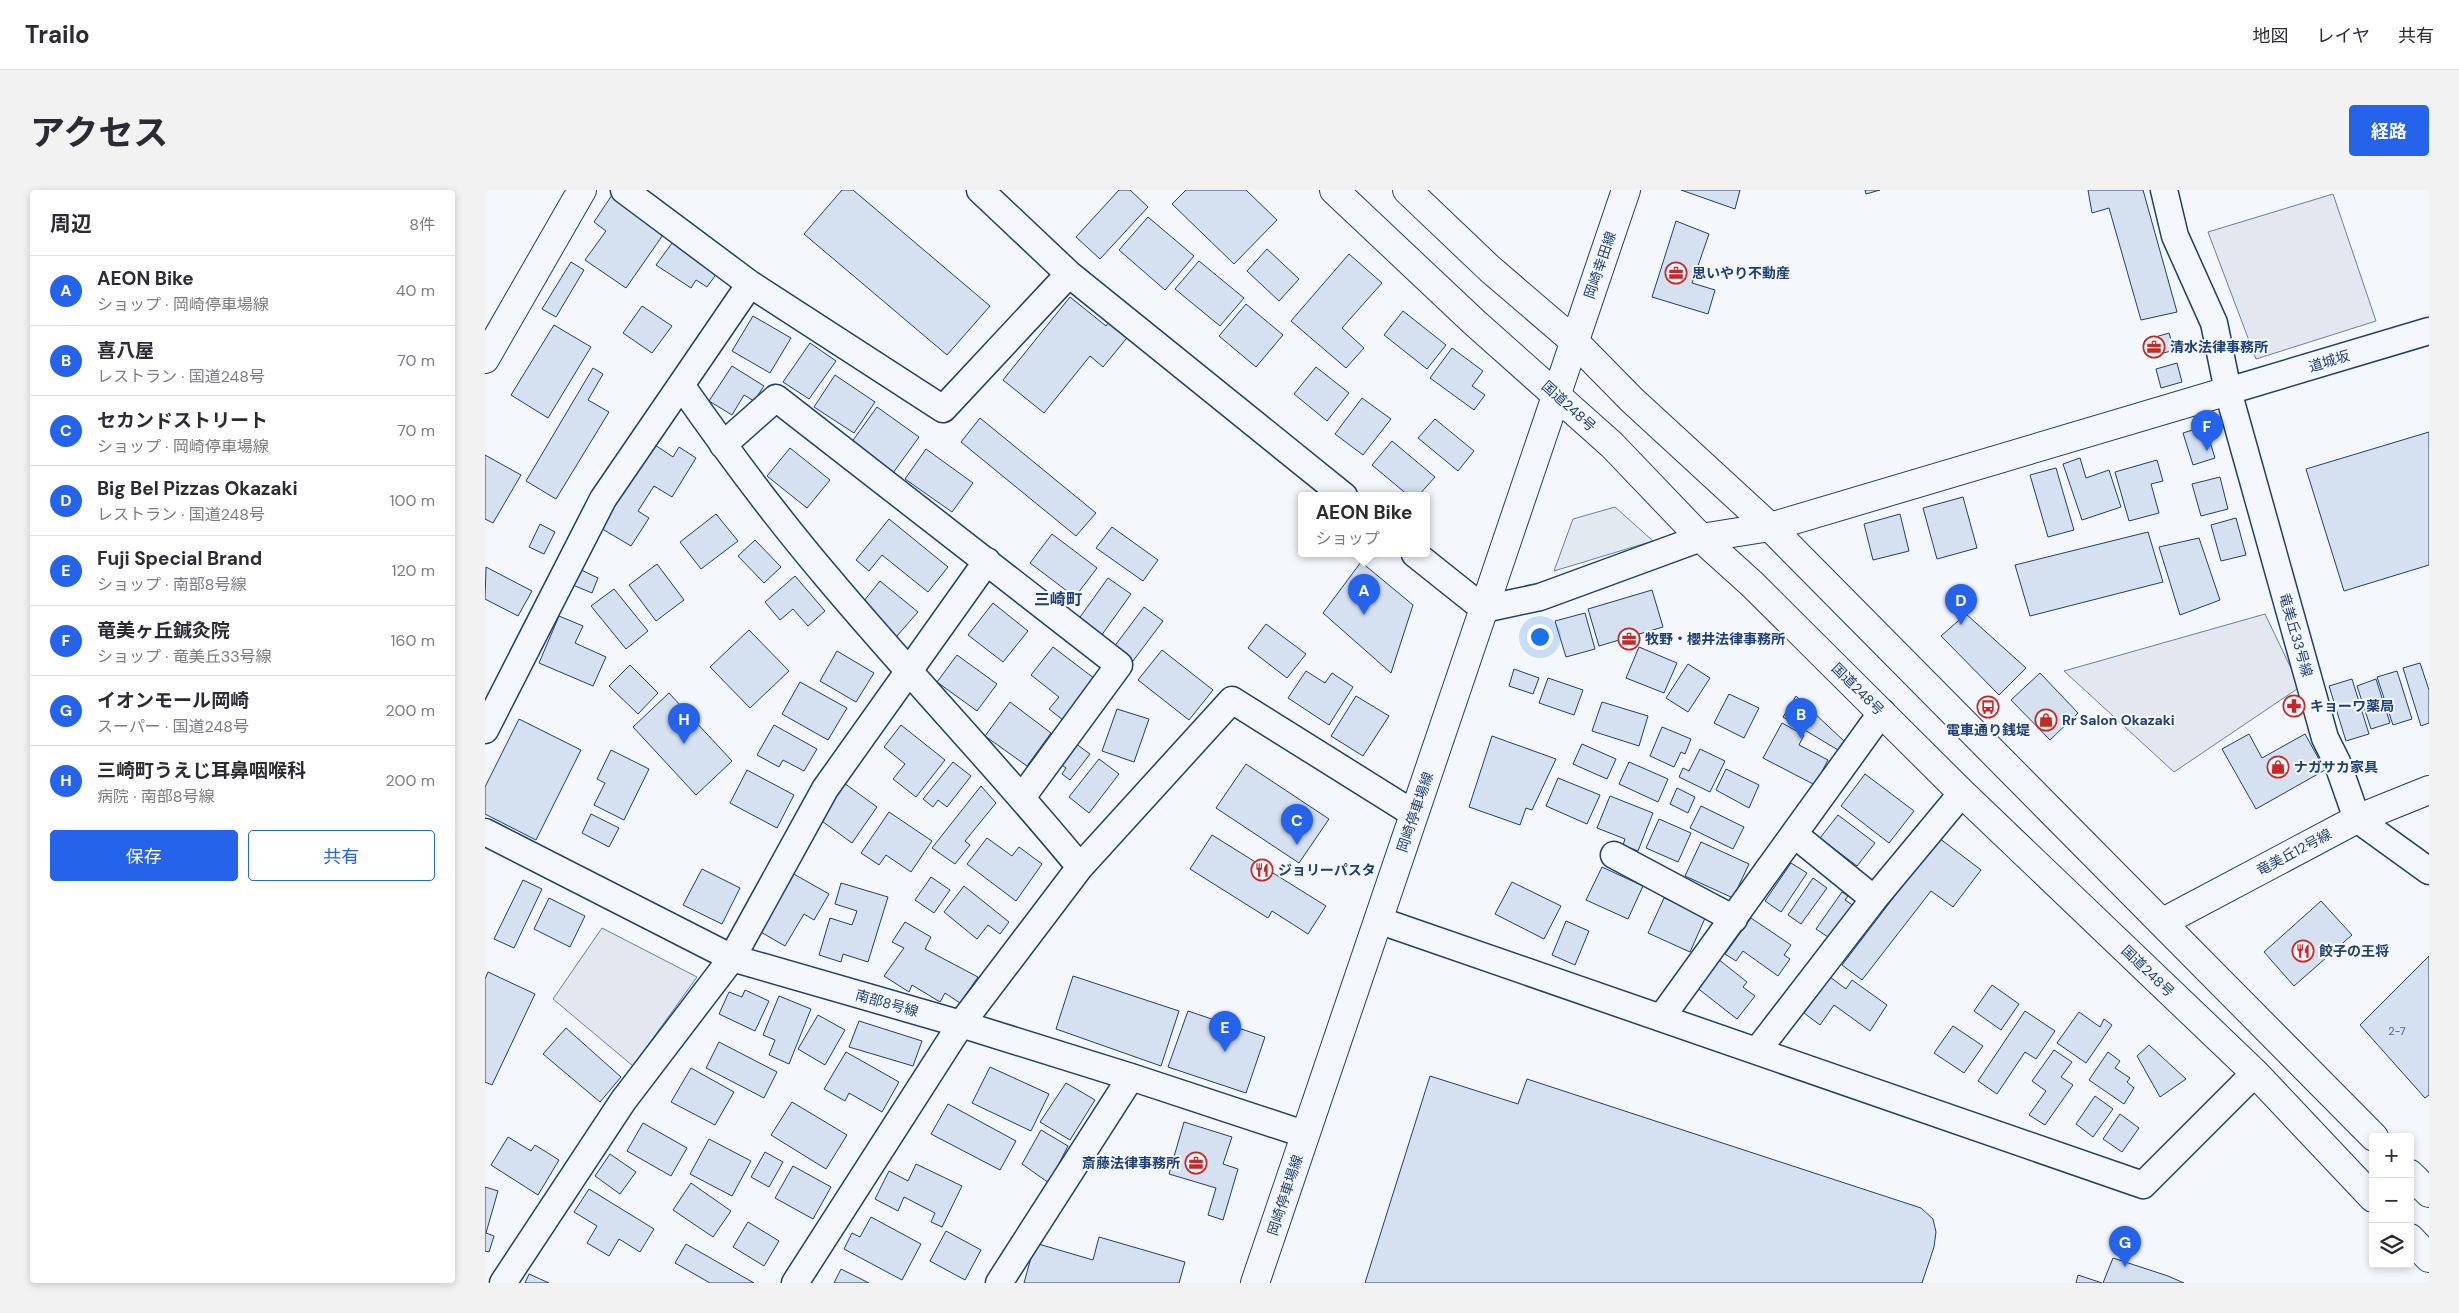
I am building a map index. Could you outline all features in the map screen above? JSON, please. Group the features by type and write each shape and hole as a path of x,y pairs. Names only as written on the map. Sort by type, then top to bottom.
{"main road":[{"path":"485,358 582,190"},
{"name":"国道248号","path":"1333,190 1474,322 1612,445 1701,538 1752,584 1962,793 2255,1073 2369,1194"},
{"path":"1407,190 1490,268 1574,341 1632,400 1770,527 2370,1133"},
{"name":"岡崎幸田線","path":"1574,341 1626,190"},
{"name":"岡崎停車場線","path":"1255,1283 1305,1134 1330,1067 1574,341"},
{"path":"1701,538 1770,527 2228,391"},
{"name":"竜美丘12号線","path":"2163,922 2357,819 2429,790"},
{"path":"2414,1178 2429,1193"},
{"path":"2414,1242 2429,1258"}],"street":[{"path":"624,190 750,284 943,409 1069,274"},
{"path":"980,190 1069,274 1339,492"},
{"name":"竜美丘33号線","path":"2164,190 2175,236 2214,323 2228,391 2325,738 2337,762 2357,819"},
{"path":"485,730 603,499 750,284"},
{"name":"道城坂","path":"2228,391 2429,331"},
{"path":"681,385 723,445 827,577 908,671 1023,796 1080,867"},
{"path":"723,445 776,398 1119,665 1023,796"},
{"path":"1419,557 1483,609 1540,597 1701,538"},
{"path":"503,1283 623,1101 733,958 825,789 987,561"},
{"path":"795,1283 961,1024 1080,867 1232,700 1414,814"},
{"path":"1661,1018 1795,835 1881,712"},
{"path":"1757,1051 1874,899 1962,793"},
{"path":"2357,819 2429,870"},
{"name":"南部8号線","path":"485,832 733,958 961,1024 1305,1134"},
{"path":"1795,835 1874,899"},
{"path":"1614,855 1734,919"},
{"path":"1379,920 2143,1185 2255,1073"},
{"path":"999,1283 1131,1077"}],"shaded area":[{"path":"2333,194 2376,321 2256,359 2208,232"},
{"path":"1615,507 1653,541 1554,571 1573,519"},
{"path":"2265,614 2300,687 2174,772 2064,671"},
{"path":"602,928 697,977 633,1066 553,999"}],"building":[{"path":"842,190 853,190 990,306 947,355 804,234"},
{"path":"1119,190 1130,190 1148,207 1100,259 1076,237"},
{"path":"1186,190 1246,190 1277,220 1234,264 1172,204"},
{"path":"1681,190 1740,190 1735,209"},
{"path":"1865,190 1880,190 1866,194"},
{"path":"2088,190 2143,190 2177,312 2141,320 2109,208 2092,213"},
{"path":"612,195 665,232 626,288 585,260 606,231 594,222"},
{"path":"1148,217 1194,256 1165,290 1119,250"},
{"path":"1676,221 1709,234 1692,283 1715,290 1708,314 1652,297"},
{"path":"675,239 720,269 707,287 696,280 691,288 656,265"},
{"path":"1267,249 1299,279 1279,301 1247,271"},
{"path":"1349,254 1382,283 1342,328 1364,348 1346,368 1291,321"},
{"path":"1199,261 1244,298 1220,326 1175,289"},
{"path":"571,262 584,270 556,317 542,309"},
{"path":"1070,297 1106,326 1112,318 1131,333 1103,367 1090,356 1044,413 1003,380"},
{"path":"1246,304 1283,335 1256,367 1219,336"},
{"path":"642,306 672,326 652,353 623,333"},
{"path":"1403,311 1446,345 1427,369 1384,335"},
{"path":"753,316 791,338 770,373 732,351"},
{"path":"554,325 591,347 548,418 511,395"},
{"path":"2169,333 2174,350 2150,357 2145,340"},
{"path":"810,343 836,361 809,399 783,382"},
{"path":"1452,348 1483,371 1472,386 1485,395 1474,410 1430,378"},
{"path":"2177,363 2182,382 2161,388 2156,369"},
{"path":"732,366 764,386 754,401 744,395 732,415 709,401"},
{"path":"1316,367 1349,393 1327,421 1294,394"},
{"path":"593,368 603,374 588,400 609,412 556,499 526,481"},
{"path":"835,375 875,402 854,433 814,407"},
{"path":"1362,398 1391,419 1363,455 1335,434"},
{"path":"877,407 919,437 893,473 851,443"},
{"path":"980,418 1096,513 1076,536 961,442"},
{"path":"1435,419 1474,451 1458,471 1418,438"},
{"path":"2205,426 2215,458 2193,465 2183,433"},
{"path":"2429,432 2429,565 2344,591 2306,469"},
{"path":"1392,441 1435,477 1422,492 1404,492 1372,465"},
{"path":"652,443 673,457 679,447 696,458 672,497 654,486 638,511 649,518 631,546 599,527"},
{"path":"790,448 830,480 807,508 767,476"},
{"path":"926,449 973,483 952,512 905,479"},
{"path":"485,455 521,475 493,523 485,519"},
{"path":"2080,458 2086,478 2109,470 2121,507 2082,520 2063,464"},
{"path":"2157,460 2163,481 2151,484 2159,513 2129,521 2115,472"},
{"path":"2056,468 2074,530 2048,537 2030,475"},
{"path":"2220,477 2228,509 2201,516 2192,484"},
{"path":"1963,497 1977,548 1937,559 1923,508"},
{"path":"716,514 738,541 701,569 680,542"},
{"path":"1900,514 1909,551 1873,560 1864,524"},
{"path":"2236,518 2246,555 2221,561 2211,525"},
{"path":"889,519 948,567 928,592 882,555 869,571 856,560"},
{"path":"540,524 555,532 544,554 529,547"},
{"path":"1112,527 1158,560 1143,581 1096,548"},
{"path":"2148,532 2163,582 2030,616 2015,565"},
{"path":"1052,534 1097,568 1075,597 1030,563"},
{"path":"2199,538 2220,600 2180,615 2159,547"},
{"path":"755,540 781,567 764,583 738,556"},
{"path":"1361,562 1413,605 1391,673 1323,613"},
{"path":"657,564 684,600 656,621 629,585"},
{"path":"486,567 532,591 518,616 485,599"},
{"path":"575,567 598,578 592,593 568,583"},
{"path":"795,576 825,611 808,626 793,609 780,620 765,602"},
{"path":"1108,578 1131,594 1101,636 1078,620"},
{"path":"880,581 918,612 896,637 859,607"},
{"path":"614,589 648,631 626,649 591,606"},
{"path":"1652,590 1663,627 1599,646 1588,609"},
{"path":"993,603 1028,631 1003,662 968,635"},
{"path":"1144,607 1163,621 1133,661 1114,647"},
{"path":"1585,613 1595,649 1566,657 1555,621"},
{"path":"1966,614 2026,668 1999,695 1941,636"},
{"path":"559,616 583,626 575,643 606,657 593,686 539,663"},
{"path":"1266,624 1306,654 1287,678 1248,648"},
{"path":"749,630 789,671 750,708 710,667"},
{"path":"1053,647 1095,679 1063,720 1049,709 1059,697 1031,675"},
{"path":"1639,647 1677,663 1664,693 1626,678"},
{"path":"1162,650 1213,690 1189,720 1138,680"},
{"path":"837,651 874,673 856,702 820,681"},
{"path":"957,655 997,684 977,711 937,682"},
{"path":"2420,663 2429,690 2429,723 2421,726 2403,668"},
{"path":"1688,664 1710,678 1688,712 1666,698"},
{"path":"630,665 658,693 638,714 609,686"},
{"path":"1514,669 1539,678 1533,694 1509,686"},
{"path":"1306,671 1325,683 1332,673 1353,687 1329,725 1288,698"},
{"path":"2397,671 2412,719 2393,725 2377,677"},
{"path":"2040,673 2078,713 2050,740 2011,700"},
{"path":"1548,678 1583,690 1574,715 1539,703"},
{"path":"2352,679 2369,734 2346,741 2329,686"},
{"path":"2376,679 2390,723 2371,729 2357,686"},
{"path":"800,682 847,708 828,740 782,714"},
{"path":"669,693 732,761 696,795 633,727"},
{"path":"1729,694 1759,708 1744,738 1714,723"},
{"path":"1356,696 1389,716 1363,756 1331,736"},
{"path":"1796,696 1844,741 1838,750 1783,717"},
{"path":"1010,702 1051,733 1027,766 985,736"},
{"path":"1602,702 1648,716 1639,746 1592,731"},
{"path":"1117,709 1149,719 1134,762 1102,751"},
{"path":"519,719 581,750 536,840 485,814 485,787"},
{"path":"1782,723 1804,735 1799,745 1828,760 1815,785 1763,758"},
{"path":"774,725 817,749 804,771 783,760 779,767 757,755"},
{"path":"901,725 945,760 916,797 893,779 905,764 884,747"},
{"path":"1662,727 1691,739 1685,754 1681,752 1674,767 1650,756"},
{"path":"2249,734 2262,758 2305,734 2325,770 2256,809 2222,749"},
{"path":"1492,736 1556,759 1532,810 1526,808 1520,825 1469,807"},
{"path":"1075,743 1090,754 1070,780 1062,774 1066,768 1059,763"},
{"path":"1582,744 1616,759 1607,779 1573,764"},
{"path":"1700,749 1725,761 1710,792 1679,777 1683,768 1689,771"},
{"path":"611,750 649,769 624,820 594,805 605,783 597,779"},
{"path":"1099,759 1119,774 1089,813 1069,797"},
{"path":"953,762 971,776 947,807 938,800 933,807 923,799"},
{"path":"1629,762 1668,779 1658,802 1619,784"},
{"path":"1246,764 1329,819 1299,863 1216,808"},
{"path":"1726,769 1759,785 1749,808 1716,790"},
{"path":"747,770 794,795 777,828 730,803"},
{"path":"1865,774 1914,811 1889,843 1841,806"},
{"path":"1558,778 1600,795 1587,824 1546,806"},
{"path":"844,783 877,807 852,843 819,819"},
{"path":"981,786 996,803 965,841 970,845 955,864 932,848"},
{"path":"1677,788 1695,797 1688,813 1670,804"},
{"path":"1610,796 1653,813 1638,851 1623,845 1625,839 1597,828"},
{"path":"1701,806 1744,827 1733,849 1690,828"},
{"path":"889,812 932,841 911,872 886,855 879,865 861,853"},
{"path":"591,814 619,828 609,847 582,833"},
{"path":"1838,815 1875,843 1857,866 1820,838"},
{"path":"1659,819 1691,833 1678,862 1646,848"},
{"path":"1212,835 1326,906 1308,934 1272,911 1268,918 1190,869"},
{"path":"987,838 1012,856 1019,847 1042,864 1016,901 967,864"},
{"path":"1939,838 1981,870 1953,907 1931,891 1862,980 1842,965"},
{"path":"1701,842 1749,864 1733,898 1685,876"},
{"path":"1791,863 1807,873 1781,912 1765,901"},
{"path":"1602,867 1643,886 1628,919 1586,900"},
{"path":"702,869 740,888 722,924 683,905"},
{"path":"792,873 829,894 814,920 804,914 785,946 759,931"},
{"path":"931,877 950,890 934,913 915,900"},
{"path":"1813,878 1827,888 1801,924 1788,915"},
{"path":"523,880 542,889 514,948 494,939"},
{"path":"1512,882 1561,906 1544,939 1495,914"},
{"path":"841,883 888,897 868,962 843,954 841,962 819,955 830,918 852,925 857,911 835,904"},
{"path":"964,886 1009,922 1000,934 988,925 977,939 944,912"},
{"path":"1842,892 1848,896 1845,900 1854,906 1831,939 1816,929"},
{"path":"549,898 585,916 570,947 534,929"},
{"path":"1664,898 1706,916 1690,952 1648,933"},
{"path":"2321,901 2352,935 2294,986 2264,952"},
{"path":"1751,918 1791,945 1784,955 1790,959 1778,976 1743,951 1736,961 1725,954"},
{"path":"1566,921 1589,931 1575,965 1552,955"},
{"path":"905,922 931,937 925,949 978,977 960,1003 945,993 940,1002 912,985 909,992 884,976 904,948 892,942"},
{"path":"2429,956 2429,1095 2425,1098 2360,1025"},
{"path":"1718,959 1747,982 1743,987 1755,996 1737,1019 1696,987"},
{"path":"488,972 535,994 492,1085 485,1082 485,979"},
{"path":"1073,976 1179,1011 1161,1066 1056,1029"},
{"path":"1830,977 1846,989 1852,980 1887,1005 1870,1031 1834,1005 1820,1025 1804,1013"},
{"path":"1992,985 2019,1004 2001,1030 1974,1011"},
{"path":"745,990 769,1001 755,1031 719,1014 729,992 742,997"},
{"path":"779,996 811,1009 789,1064 769,1055 775,1040 763,1035"},
{"path":"1188,1011 1265,1037 1246,1093 1168,1067"},
{"path":"2025,1011 2055,1031 2036,1059 2025,1052 1997,1094 1978,1081"},
{"path":"2079,1012 2100,1027 2104,1019 2112,1025 2086,1063 2057,1043"},
{"path":"818,1015 845,1030 825,1065 798,1049"},
{"path":"859,1021 922,1041 913,1066 849,1047"},
{"path":"1953,1026 1983,1046 1964,1073 1934,1053"},
{"path":"566,1028 621,1077 600,1102 543,1054"},
{"path":"719,1042 777,1072 764,1098 706,1068"},
{"path":"2149,1045 2186,1079 2160,1097 2137,1056"},
{"path":"2054,1050 2072,1062 2061,1077 2073,1085 2045,1125 2029,1115 2046,1091 2032,1081"},
{"path":"846,1052 899,1082 882,1112 849,1093 845,1101 824,1089"},
{"path":"2108,1052 2120,1061 2115,1068 2130,1078 2127,1082 2134,1088 2124,1104 2089,1080"},
{"path":"990,1067 1049,1094 1031,1131 972,1103"},
{"path":"691,1068 734,1092 715,1125 671,1102"},
{"path":"1430,1076 1518,1104 1527,1079 1921,1208 1933,1219 1936,1232 1934,1247 1922,1283 1365,1283"},
{"path":"1066,1083 1095,1100 1070,1140 1040,1122"},
{"path":"2095,1096 2113,1109 2093,1137 2076,1124"},
{"path":"792,1102 847,1135 826,1169 771,1135"},
{"path":"948,1104 1016,1141 1000,1170 931,1134"},
{"path":"2120,1114 2139,1128 2122,1152 2103,1139"},
{"path":"1184,1122 1232,1137 1223,1164 1238,1169 1223,1220 1208,1215 1216,1188 1169,1174"},
{"path":"643,1123 687,1148 671,1176 627,1151"},
{"path":"1041,1130 1068,1146 1049,1183 1022,1164"},
{"path":"508,1137 531,1151 535,1145 559,1160 538,1195 491,1165"},
{"path":"709,1139 751,1161 732,1196 690,1174"},
{"path":"765,1152 783,1162 769,1187 751,1177"},
{"path":"610,1154 636,1172 620,1194 595,1176"},
{"path":"916,1164 962,1186 942,1227 931,1222 935,1213 904,1197 898,1211 875,1199 889,1171 908,1181"},
{"path":"793,1166 831,1187 813,1219 775,1198"},
{"path":"691,1183 731,1211 713,1237 673,1210"},
{"path":"485,1187 498,1191 486,1233 494,1236 489,1252 485,1251"},
{"path":"589,1189 654,1229 640,1252 619,1239 609,1256 587,1243 597,1226 574,1212"},
{"path":"871,1217 921,1244 902,1280 844,1249 852,1233 860,1237"},
{"path":"748,1222 779,1241 764,1266 733,1247"},
{"path":"946,1231 981,1250 965,1280 930,1261"},
{"path":"1099,1237 1185,1262 1179,1283 1024,1283 1035,1243 1093,1260"},
{"path":"686,1244 754,1283 710,1283 675,1263"},
{"path":"2113,1258 2168,1276 2184,1283 2103,1283"},
{"path":"841,1269 869,1283 834,1283"},
{"path":"529,1274 549,1283 525,1283"},
{"path":"2078,1275 2102,1283 2076,1283"}],"place":[{"name":"思いやり不動産","path":"1676,273"},
{"name":"清水法律事務所","path":"2154,347"},
{"name":"竜美ヶ丘鍼灸院","path":"2207,451"},
{"name":"AEON Bike","path":"1364,615"},
{"name":"Big Bel Pizzas Okazaki","path":"1961,625"},
{"name":"牧野・櫻井法律事務所","path":"1629,639"},
{"name":"キョーワ薬局","path":"2294,706"},
{"name":"電車通り銭堤","path":"1988,707"},
{"name":"Rr Salon Okazaki","path":"2046,720"},
{"name":"喜八屋","path":"1801,739"},
{"name":"三崎町うえじ耳鼻咽喉科","path":"684,744"},
{"name":"ナガサカ家具","path":"2278,767"},
{"name":"セカンドストリート","path":"1297,845"},
{"name":"ジョリーパスタ","path":"1262,870"},
{"name":"餃子の王将","path":"2303,951"},
{"name":"Fuji Special Brand","path":"1225,1052"},
{"name":"斎藤法律事務所","path":"1196,1163"},
{"name":"イオンモール岡崎","path":"2125,1267"}],"district":[{"name":"三崎町","path":"1058,599"}]}
